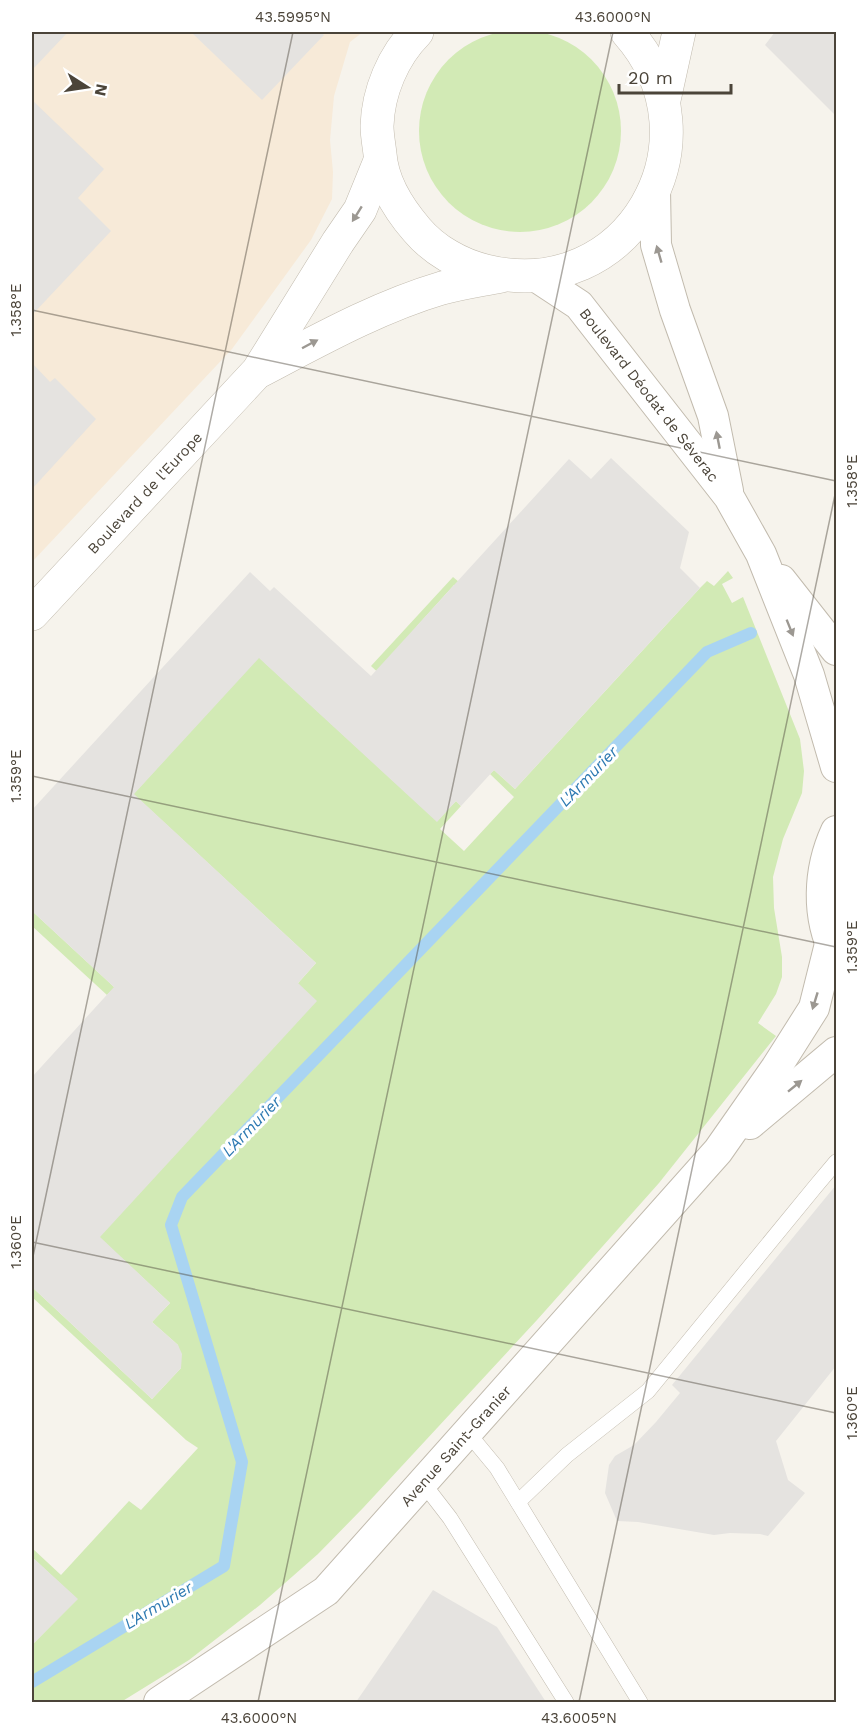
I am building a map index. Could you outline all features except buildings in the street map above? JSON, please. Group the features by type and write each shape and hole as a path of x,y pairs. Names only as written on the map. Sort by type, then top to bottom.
{"street":[{"name":"Boulevard de l'Europe","path":"417,32 409,39 393,46 382,93 377,126 380,161 389,189 404,215 423,238 447,255 475,268 519,276"},
{"name":"Boulevard de l'Europe","path":"258,371 346,326 408,300 444,288 556,272 577,265 615,243 631,227 655,190 664,161 667,131 664,100 654,71 639,45 627,32"},
{"name":"Boulevard de l'Europe","path":"664,100 679,32"},
{"name":"Boulevard de l'Europe","path":"32,614 258,371 360,210 380,161"},
{"name":"Boulevard Déodat de Séverac","path":"655,190 656,245 675,310 713,416 729,497"},
{"name":"Boulevard Déodat de Séverac","path":"519,276 579,305 729,497 761,554 809,675 837,767"},
{"name":"Boulevard Déodat de Séverac","path":"761,554 837,650"},
{"path":"833,950 823,917 821,888 825,860 837,831"},
{"name":"Avenue Saint-Granier","path":"159,1702 326,1590 468,1433 718,1151 777,1068 814,1008 833,950"},
{"name":"Avenue Saint-Granier","path":"718,1151 837,1052"}],"lane":[{"path":"518,1502 567,1455 648,1391 837,1162"},
{"path":"468,1433 497,1468 640,1702"},
{"path":"423,1483 450,1518 566,1702"}],"shaded area":[{"path":"32,32 363,32 350,42 334,96 330,140 333,172 332,199 311,240 232,349 32,562"},
{"path":"32,32 68,32 32,70"},
{"path":"191,32 320,32 324,35 262,100"},
{"path":"775,32 836,32 834,50 836,53 836,116 765,45"},
{"path":"32,100 104,169 78,198 111,231 32,315"},
{"path":"32,363 50,382 55,378 96,419 32,489"},
{"path":"611,458 689,532 680,568 700,588 515,789 494,770 461,806 456,801 437,822 259,658 134,794 316,963 298,983 317,1001 100,1237 170,1303 152,1322 178,1345 182,1354 181,1368 152,1399 32,1287 32,1077 114,987 32,911 32,810 250,572 270,591 274,587 371,676 569,459 591,479"},
{"path":"836,1185 836,1366 776,1441 788,1480 805,1493 768,1536 730,1533 714,1535 638,1522 617,1521 605,1493 609,1465 615,1456 634,1445 680,1393 672,1385"},
{"path":"32,1557 78,1599 32,1645"},
{"path":"433,1590 497,1627 546,1702 356,1702"}],"green space":[{"path":"510,30 530,30 559,37 592,59 614,92 621,131 614,170 592,203 559,225 530,232 510,232 481,225 448,203 426,170 419,141 419,121 426,92 448,59 481,37"},
{"path":"728,571 733,578 722,584 732,603 743,597 800,739 804,771 802,793 783,839 773,877 782,977 776,994 758,1023 776,1036 659,1183 537,1320 318,1554 260,1605 189,1660 121,1702 32,1702 32,1645 77,1599 32,1557 32,1548 61,1575 129,1501 141,1510 198,1448 186,1440 32,1297 32,1287 152,1399 181,1368 178,1345 152,1322 170,1303 84,1223 316,963 142,802 118,811 271,643 265,663 437,821 456,801 461,806 440,829 464,851 514,797 490,774 494,770 515,789 700,588 707,581 714,586"},
{"path":"453,577 479,599 454,585 417,626 396,689 371,666"},
{"path":"32,911 181,1049 111,991 107,995 32,926"}],"waterway":[{"name":"L'Armurier","path":"32,1682 224,1566 242,1462 171,1225 182,1197 707,652 751,633"}]}
